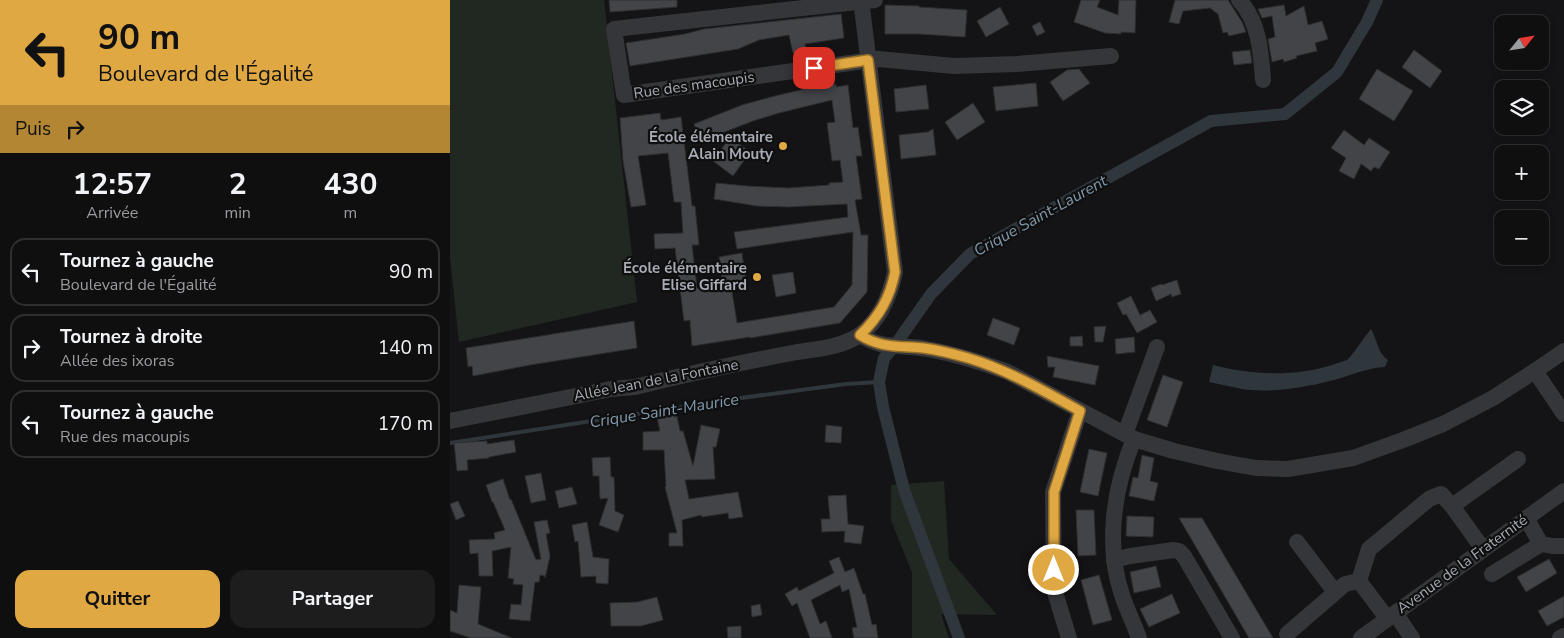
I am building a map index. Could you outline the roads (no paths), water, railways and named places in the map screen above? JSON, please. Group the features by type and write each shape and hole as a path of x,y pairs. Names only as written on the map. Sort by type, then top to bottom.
{"street":[{"path":"866,0 868,60 895,272 891,290 882,310 860,335 870,341 882,345 924,348 988,364 1008,372 1130,436 1174,451 1246,466 1288,469 1353,458 1443,424 1493,398 1564,351"},
{"name":"Rue des macoupis","path":"866,0 614,29 624,95 868,60"},
{"path":"1239,0 1246,8 1258,34 1263,80"},
{"path":"868,60 878,59 954,66 1017,64 1110,56"},
{"name":"Allée Jean de la Fontaine","path":"450,421 611,389 635,387 792,353 825,348 860,335"},
{"path":"1139,638 1122,595 1114,560 1113,534 1119,480 1157,346"},
{"path":"1535,371 1564,414"},
{"path":"1068,638 1054,589 1054,492 1080,411"},
{"path":"1452,506 1518,460"},
{"name":"Avenue de la Fraternité","path":"1361,638 1564,490"},
{"path":"1359,581 1369,549 1429,499 1441,494 1483,549"},
{"path":"1526,518 1542,544"},
{"path":"1297,542 1335,592"},
{"path":"1492,574 1542,544 1564,546"},
{"path":"1114,560 1130,556 1174,550 1179,551 1184,556 1232,638"},
{"path":"1287,634 1345,584 1359,581"},
{"path":"1359,581 1412,638"},
{"path":"1560,638 1564,636"}],"waterway":[{"name":"Crique Saint-Laurent","path":"959,638 904,490 883,407 879,382 884,358 931,294 970,254 1211,121 1285,114 1337,72 1367,22 1377,0"},
{"name":"Crique Saint-Maurice","path":"450,443 733,399 846,384 879,382"}],"place":[{"name":"École élémentaire Alain Mouty","path":"783,146"},
{"name":"École élémentaire Elise Giffard","path":"757,277"}]}
